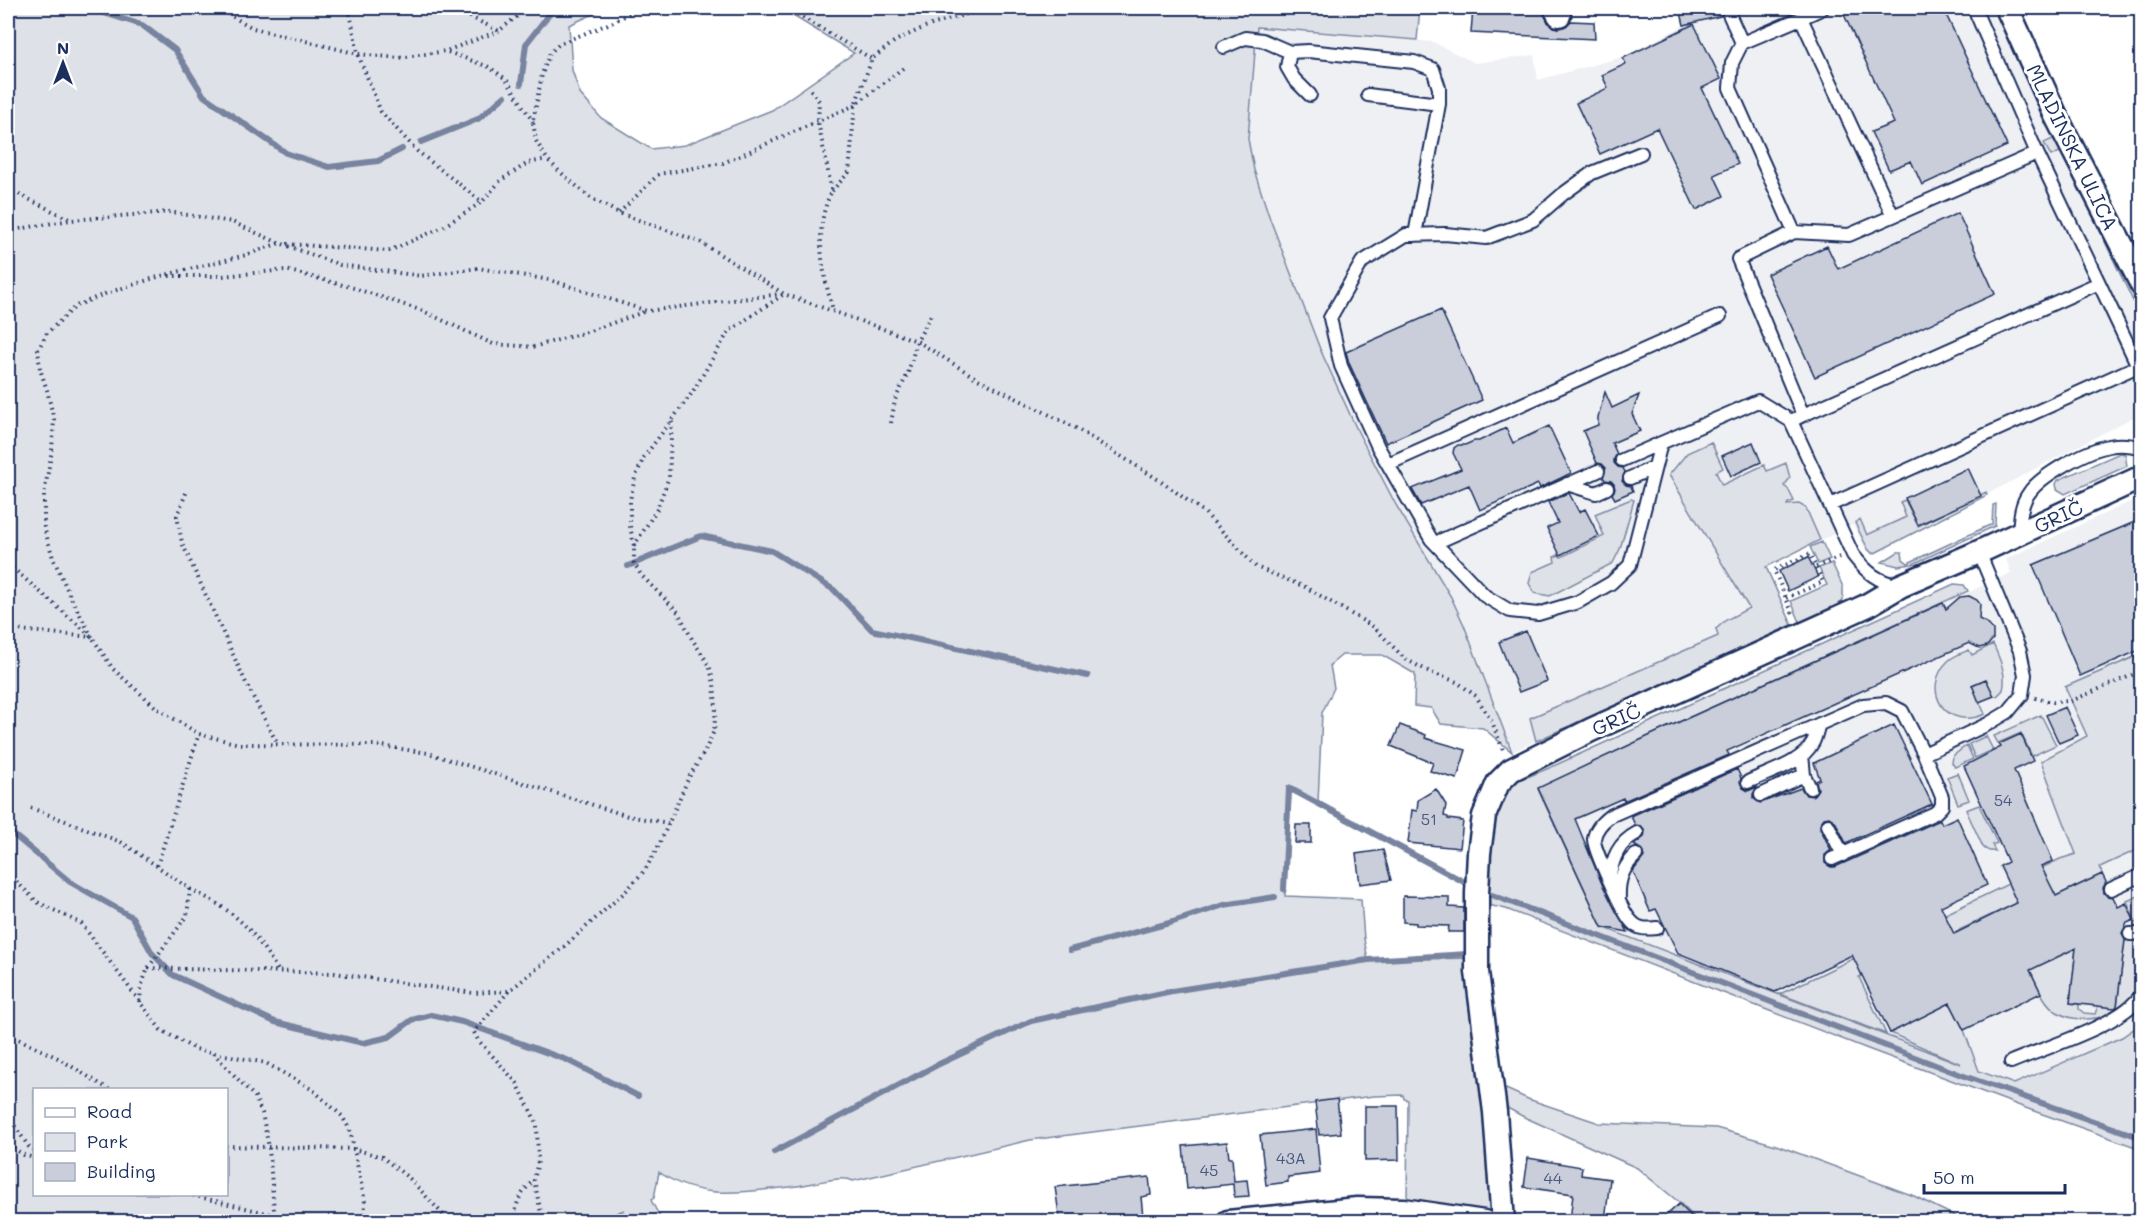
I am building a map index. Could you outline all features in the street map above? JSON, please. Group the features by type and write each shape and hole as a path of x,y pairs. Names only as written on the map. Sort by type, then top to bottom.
{"street":[{"name":"MLADINSKA ULICA","path":"2007,8 2056,116 2142,285"},
{"name":"GRIČ","path":"1503,1221 1495,1112 1477,972 1479,853 1484,816 1498,783 1511,770 1591,730 1866,606 1900,586 2142,477"},
{"path":"1228,1221 1357,1209 1403,1210 1484,1221"}],"lane":[{"path":"1730,8 1729,14 1742,43"},
{"path":"1794,232 1730,88 1732,63 1742,43 1823,8"},
{"path":"1830,505 2140,365 2037,153 1974,8"},
{"path":"1801,18 1893,216"},
{"path":"1224,47 1245,38 1262,40 1290,52 1308,51 1414,62 1432,69 1439,88 1439,104 1415,235"},
{"path":"1290,52 1287,67 1294,79 1310,95"},
{"path":"1368,94 1439,104"},
{"path":"1641,153 1592,173 1533,220 1486,238 1445,234 1406,235 1362,262 1330,318 1341,366 1378,447 1435,543 1485,596 1510,611 1538,614 1578,602 1611,583 1630,565 1661,443"},
{"path":"1803,416 1738,259 1794,232 1849,235 2037,153"},
{"path":"1791,421 2099,283"},
{"path":"1388,464 1720,316"},
{"path":"1622,460 1758,401 1791,421 1852,552 1869,573 1884,582 1900,586"},
{"path":"2019,534 2023,503 2029,493 2059,468 2102,447 2112,445 2142,448"},
{"path":"1629,478 1655,467"},
{"path":"1435,543 1598,471"},
{"path":"1567,484 1596,493 1607,488"},
{"path":"1924,754 2008,712 2022,695 2025,675 2020,651 1979,552"},
{"path":"1657,928 1642,929 1631,922 1619,902 1595,850 1594,840 1601,822 1610,816 1863,705 1886,704 1902,711 1924,754 1942,797 1942,806 1935,813 1838,857 1828,825"},
{"path":"1748,782 1803,755 1812,744 1819,723"},
{"path":"1803,755 1804,775 1810,788"},
{"path":"1761,795 1804,775"},
{"path":"1609,878 1617,851 1628,838 1637,833"},
{"path":"1619,902 1623,871 1636,855"},
{"path":"2111,889 2142,875"},
{"path":"2011,1062 2103,1024 2126,1011 2142,993"}],"path":[{"path":"217,8 253,28 358,54 399,57 446,51 499,31 527,8"},
{"path":"349,8 358,54 381,112 417,151 482,202"},
{"path":"454,8 499,31"},
{"path":"640,8 613,22 559,44 550,53 542,74 533,122 536,141 547,159 589,197 619,213 700,242 784,294 917,341 976,378 1074,427 1156,478 1204,512 1256,567 1305,587 1374,627 1405,659 1457,682 1476,696 1493,724 1511,770"},
{"path":"787,8 872,59"},
{"path":"833,310 826,288 820,228 825,203 832,190 849,172 855,105 872,59 895,41 925,27 986,8"},
{"path":"446,51 489,67 506,78 533,122"},
{"path":"619,213 659,174 723,163 818,122 855,105 903,68"},
{"path":"811,90 819,101 818,122 832,190"},
{"path":"547,159 528,163 501,180 482,202 441,228 389,251 280,243 246,255 161,276 107,293 76,306 47,333 38,350 40,369 48,390 54,420 52,450 44,494 44,527 53,558 72,600 113,669 158,709 199,734 239,744 375,745 428,753 628,816 668,823"},
{"path":"8,189 71,220"},
{"path":"8,231 71,220 169,212 232,222 340,265 420,276 477,268 550,280 647,311"},
{"path":"161,276 222,276 286,270 354,288 423,311 493,344 533,347 590,331 647,311 784,294"},
{"path":"543,1221 534,1180 538,1147 537,1124 518,1083 478,1040 474,1032 508,991 566,945 626,891 645,870 714,731 716,708 714,683 709,666 678,612 641,575 633,560 630,500 634,478 644,457 692,393 729,331 784,294"},
{"path":"891,423 895,400 908,373 917,341 931,315"},
{"path":"634,546 657,509 669,477 672,418"},
{"path":"186,493 177,516 182,543 246,683 277,743"},
{"path":"1816,567 1852,552"},
{"path":"1810,554 1816,567 1822,582 1786,598 1774,570 1810,554"},
{"path":"8,564 92,637"},
{"path":"8,629 92,637"},
{"path":"2022,695 2053,702 2071,701 2142,671"},
{"path":"157,866 199,734"},
{"path":"31,808 121,842 190,889 220,904 244,922 262,945 279,973"},
{"path":"8,873 37,902 81,923 162,1030 195,1049 266,1063 313,1090 342,1116 350,1130 354,1149 365,1202 364,1221"},
{"path":"140,1003 141,987 148,968 187,916 190,889"},
{"path":"148,968 334,973 473,993 508,991"},
{"path":"8,1034 58,1058 108,1088"},
{"path":"213,1053 255,1096 262,1113 276,1221"},
{"path":"8,1116 33,1149"},
{"path":"8,1145 33,1158"},
{"path":"228,1146 354,1149 382,1157 410,1179 450,1221"},
{"path":"514,1221 516,1202 524,1189 534,1180"},
{"path":"195,1196 304,1221"}],"shaded area":[{"path":"1679,8 1998,8 2141,300 2142,374 2141,381 2134,384 2141,401 2141,413 1872,555 1866,550 1853,525 1767,566 1792,626 1512,752 1464,625 1451,597 1396,505 1358,432 1320,349 1270,219 1254,170 1248,139 1257,26 1433,42 1475,63 1534,55 1538,80 1622,57 1683,26"},
{"path":"2141,497 2142,1024 2136,1029 2014,1084 1602,927 1538,788 2011,573 2006,559"}],"green space":[{"path":"8,8 607,8 569,25 572,70 580,94 601,118 651,149 685,145 772,110 854,53 780,8 1420,8 1417,40 1257,27 1248,139 1254,170 1270,219 1320,349 1358,432 1396,505 1451,597 1464,625 1512,752 1483,728 1441,724 1431,708 1414,706 1415,674 1382,655 1342,655 1330,665 1334,688 1322,713 1318,802 1291,792 1285,896 1361,899 1368,960 1472,958 1493,1210 1489,1214 1407,1205 1408,1100 1404,1099 1403,1095 1374,1096 1030,1140 853,1181 836,1179 741,1192 713,1192 686,1186 659,1172 654,1198 651,1200 662,1221 609,1221 608,1218 624,1210 594,1222 8,1221"},
{"path":"2059,136 2141,306 2141,318 2062,151 2051,156 2044,143"},
{"path":"1711,442 1723,468 1716,472 1722,485 1764,465 1767,471 1786,463 1790,478 1784,486 1794,501 1787,505 1799,504 1806,508 1820,540 1766,567 1792,625 1536,741 1530,718 1718,636 1716,629 1726,620 1749,608 1669,475 1687,453"},
{"path":"2120,453 2125,454 2127,466 2065,494 2057,489 2058,480"},
{"path":"1986,492 1987,495 1873,554 1868,549 1855,523 1860,519 1867,535 1906,517 1900,502 1905,500 1918,526"},
{"path":"1631,499 1634,500 1620,549 1613,563 1550,596 1534,593 1529,583 1532,572 1555,562 1554,557 1559,555 1561,557 1604,536 1595,514"},
{"path":"1996,504 1995,526 1913,564 1898,566 1882,562 1902,552 1903,559 1908,563 1992,524 1993,505"},
{"path":"1822,542 1830,559 1818,564 1810,547"},
{"path":"1832,563 1843,587 1843,600 1800,622 1791,601 1827,585 1819,568"},
{"path":"1954,584 1964,585 1968,591 1668,727 1538,789 1602,927 1961,1064 1890,1033 1950,1003 1964,1030 1979,1071 2014,1084 2122,1037 2141,1024 2141,1149 1868,1049 1506,909 1483,904 1484,848 1500,793 1523,773 1525,778 1549,768"},
{"path":"1993,644 2003,672 2003,690 1994,696 1986,679 1972,685 1985,714 1971,718 1948,713 1941,705 1937,695 1936,684 1940,672 1955,656 1969,650 1972,655"},
{"path":"2141,654 2141,848 2100,867 2102,874 2056,896 2051,887 1859,977 1886,1034 1780,994 2060,859 2076,854 2041,761 2087,736 2065,687"},
{"path":"2041,715 2056,745 2032,756 2021,733 1998,743 1994,736"},
{"path":"1986,736 1993,750 1975,758 1969,744"},
{"path":"1967,745 1973,759 1955,767 1952,763 1953,756"},
{"path":"1958,773 1969,800 1958,804 1947,777"},
{"path":"1979,805 1997,843 1992,845 1995,851 1983,847 1966,810"},
{"path":"2141,895 2141,927 2138,927 2127,901"},
{"path":"2125,939 2141,940 2141,981 2136,993 2128,1002 2118,1010 2106,1015 2081,1019 2057,1012 2048,1004 2030,970 2076,948 2070,1003 2079,1004 2079,1009 2084,1013 2095,1014 2098,1006 2117,1008"},
{"path":"1497,1085 1528,1099 1599,1123 1716,1128 1776,1145 1914,1196 1965,1221 1698,1221 1637,1168 1500,1104"}],"building":[{"path":"1473,8 1542,8 1548,22 1553,27 1566,26 1571,21 1594,22 1595,39 1471,33"},
{"path":"1680,8 1722,8 1721,16 1684,25"},
{"path":"1841,8 1943,8 2007,146 1922,185 1911,161 1889,170 1871,132 1894,123"},
{"path":"1694,24 1721,79 1702,88 1738,164 1714,175 1724,196 1696,210 1657,128 1600,154 1576,103 1608,88 1602,75 1626,64 1623,58"},
{"path":"1958,213 1995,294 1815,377 1767,274 1827,246 1838,269"},
{"path":"1441,310 1482,400 1386,443 1346,352"},
{"path":"1605,392 1612,408 1639,395 1632,414 1640,431 1612,443 1617,454 1614,463 1623,468 1625,472 1622,481 1631,486 1633,491 1615,499 1612,494 1615,489 1614,484 1603,477 1606,468 1597,463 1583,431 1598,425"},
{"path":"1549,426 1571,473 1540,488 1538,484 1480,510 1469,485 1421,505 1412,489 1461,469 1453,453 1454,448 1458,445 1479,441 1506,428 1513,443"},
{"path":"1753,442 1761,462 1731,476 1722,456"},
{"path":"1968,468 1981,496 1918,525 1905,498"},
{"path":"1569,493 1579,512 1585,509 1599,536 1560,555 1547,528 1558,523 1548,502"},
{"path":"2142,519 2142,649 2080,676 2033,565"},
{"path":"1808,557 1818,577 1788,591 1779,571"},
{"path":"1969,596 1980,604 1979,619 1993,630 1993,639 1987,646 1979,648 1969,643 1727,751 1729,755 1624,801 1623,798 1575,819 1602,884 1628,932 1602,927 1538,788 1943,603 1946,609 1960,597"},
{"path":"1526,631 1547,681 1519,692 1499,642"},
{"path":"1986,679 1994,696 1979,702 1972,685"},
{"path":"2065,707 2078,735 2059,743 2046,715"},
{"path":"1400,725 1426,735 1425,738 1466,750 1457,779 1430,771 1433,763 1391,746"},
{"path":"1894,725 1932,804 1846,843 1835,821 1829,817 1824,818 1820,828 1831,850 1825,855 1825,863 1835,867 1940,820 1942,824 1957,817 1987,885 1941,906 1954,934 2017,903 2000,866 2008,862 1964,766 2001,747 1999,744 2021,734 2033,761 2014,770 2053,861 2041,866 2056,896 2102,874 2106,882 2103,888 2104,893 2113,897 2118,907 2126,903 2134,920 2127,923 2122,933 2125,940 2115,1008 2070,1003 2076,948 2030,970 2041,993 1964,1030 1950,1003 1890,1033 1852,955 1775,992 1678,953 1656,909 1650,911 1633,871 1644,857 1642,850 1634,845 1644,837 1645,832 1641,826 1635,825 1631,816 1737,769 1743,788 1748,791 1757,787 1753,798 1760,803 1801,788 1806,795 1813,796 1818,789 1816,781 1820,779 1814,763"},
{"path":"1436,789 1446,805 1444,816 1448,819 1463,821 1460,848 1408,843 1412,810 1417,811 1418,800"},
{"path":"1296,825 1311,825 1311,843 1295,843"},
{"path":"1383,850 1391,880 1360,884 1356,854"},
{"path":"1403,896 1449,897 1449,907 1464,908 1464,932 1448,932 1449,926 1416,925 1416,923 1403,922"},
{"path":"1337,1099 1341,1133 1319,1135 1315,1102"},
{"path":"1365,1106 1398,1106 1399,1160 1365,1161"},
{"path":"1316,1129 1320,1173 1288,1177 1288,1182 1266,1185 1260,1135"},
{"path":"1227,1142 1229,1158 1232,1158 1234,1181 1247,1180 1249,1196 1234,1197 1233,1184 1187,1189 1183,1146"},
{"path":"1528,1158 1582,1167 1581,1175 1610,1179 1605,1221 1570,1221 1573,1194 1524,1187"},
{"path":"1149,1177 1151,1195 1141,1197 1143,1217 1060,1221 1055,1187"},
{"path":"1679,1204 1696,1221 1660,1221"}],"waterway":[{"path":"88,8 142,25 175,50 204,96 286,153 329,167 378,161 402,149"},
{"path":"521,84 526,44 554,8"},
{"path":"421,142 478,119 505,96"},
{"path":"628,566 701,536 772,551 834,590 872,630 1088,676"},
{"path":"1284,889 1289,788 1468,884"},
{"path":"8,830 70,882 132,917 152,953 173,975 275,1022 363,1043 389,1037 412,1020 431,1015 462,1022 567,1060 638,1096"},
{"path":"1492,895 1964,1076 2142,1138"},
{"path":"1070,950 1173,922 1224,905 1275,897"},
{"path":"774,1152 937,1065 1031,1021 1172,991 1368,960 1468,954"}]}
